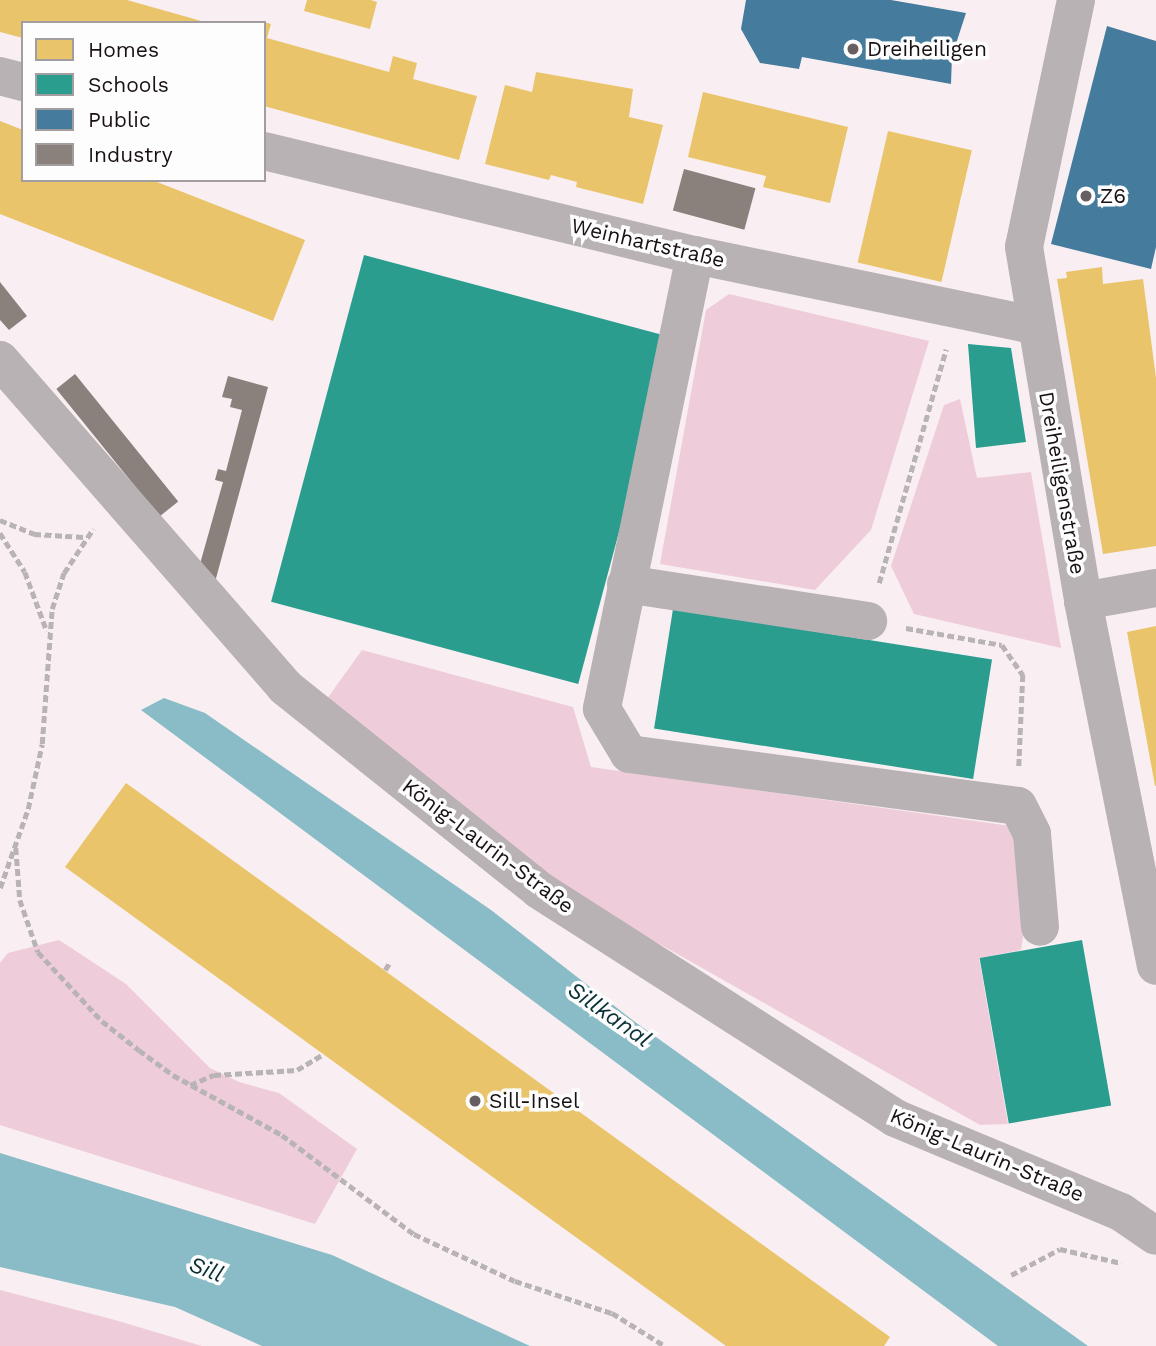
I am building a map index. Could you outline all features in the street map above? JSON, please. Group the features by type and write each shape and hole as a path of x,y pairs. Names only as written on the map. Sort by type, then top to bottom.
{"street":[{"name":"Dreiheiligenstraße","path":"1076,0 1024,247 1033,325 1083,601 1156,966"},
{"path":"0,76 21,81"},
{"name":"Weinhartstraße","path":"266,151 695,255 1033,325"},
{"path":"695,255 602,709 629,754 1018,806 1032,834 1040,927"},
{"name":"König-Laurin-Straße","path":"0,360 285,687 540,890 895,1118 1121,1212 1156,1236"},
{"path":"0,396 42,411"},
{"path":"626,584 868,621"},
{"path":"1083,601 1156,588"},
{"path":"1121,1212 1156,1197"}],"path":[{"path":"957,311 868,621 1002,645 1023,675 1018,806"},
{"path":"0,888 16,848 42,744 47,632 61,582 84,537 121,502"},
{"path":"0,520 34,534 84,537"},
{"path":"0,533 25,572 47,632"},
{"path":"16,848 20,900 38,952 102,1021 190,1085 282,1135 394,1221 437,1246 515,1281 612,1313 665,1346"},
{"path":"385,970 390,962"},
{"path":"190,1085 214,1075 297,1070 324,1054"},
{"path":"1011,1275 1060,1249 1132,1266"}],"shaded area":[{"path":"729,294 929,341 871,530 815,590 660,564 706,310"},
{"path":"960,399 977,478 1031,472 1061,648 914,614 891,566 944,405"},
{"path":"362,650 573,707 591,767 1040,830 1021,950 979,958 1008,1124 980,1125 564,890 324,703"},
{"path":"59,940 126,984 210,1068 239,1082 279,1093 357,1149 315,1224 0,1125 0,963 8,953"},
{"path":"0,1290 115,1320 202,1346 0,1346"}],"water":[{"name":"Sillkanal","path":"164,698 205,713 491,910 635,1022 1088,1346 998,1346 141,710"},
{"name":"Sill","path":"0,1153 332,1255 530,1346 262,1346 175,1307 0,1267"}],"building: Homes":[{"path":"0,0 127,0 201,21 21,21 21,37 0,32"},
{"path":"307,0 377,2 370,29 304,11"},
{"path":"266,23 271,24 267,38 389,72 393,56 417,63 413,79 477,96 459,160 266,107"},
{"path":"536,72 633,89 629,117 663,125 643,204 576,187 577,182 551,175 549,180 485,164 505,85 532,92"},
{"path":"703,92 848,127 830,203 763,187 766,176 688,157"},
{"path":"0,121 21,129 21,182 157,182 305,240 273,321 0,214"},
{"path":"888,131 972,150 941,282 858,263"},
{"path":"1102,267 1103,284 1143,279 1156,378 1156,546 1103,554 1057,279 1067,278 1066,272"},
{"path":"1156,626 1156,786 1155,786 1127,632"},
{"name":"Sill-Insel","path":"126,783 890,1337 884,1346 726,1346 65,867"}],"building: Schools":[{"path":"364,255 671,337 578,684 271,602"},
{"path":"968,344 1011,348 1026,442 976,448"},
{"path":"673,609 992,660 973,779 654,729"},
{"path":"1082,940 1111,1105 1009,1124 980,958"}],"building: Public":[{"name":"Dreiheiligen","path":"746,0 891,0 966,13 952,56 951,84 802,57 799,69 760,63 741,29"},
{"path":"1107,26 1156,41 1156,247 1151,269 1051,244"}],"building: Industry":[{"path":"684,169 755,188 744,230 673,211"},
{"path":"0,282 27,316 9,330 0,320"},
{"path":"75,374 178,501 160,517 56,389"},
{"path":"228,376 268,387 215,582 200,564 223,482 215,480 218,469 226,471 242,410 230,407 232,399 222,397"}],"place":[{"name":"Dreiheiligen","path":"853,49"},
{"name":"Z6","path":"1086,196"},
{"name":"Sill-Insel","path":"475,1101"}]}
